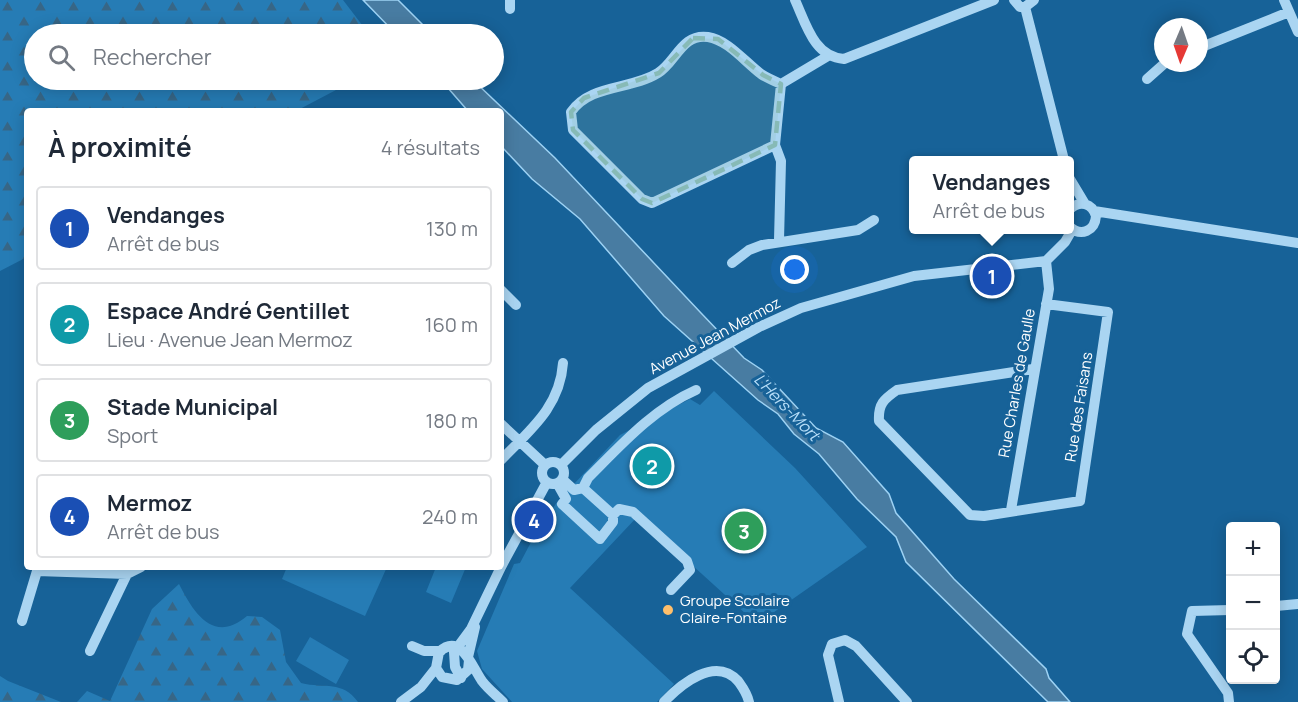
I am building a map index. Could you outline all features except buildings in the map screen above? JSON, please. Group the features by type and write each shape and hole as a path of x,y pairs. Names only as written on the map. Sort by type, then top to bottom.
{"street":[{"path":"795,0 814,41 828,56 844,59 994,0"},
{"path":"1014,0 1016,4 1030,4 1063,156"},
{"path":"1208,44 1290,8 1298,32"},
{"path":"776,146 652,203 642,199 573,130 571,112 584,98 659,73 684,44 693,38 705,36 718,39 763,75 781,84"},
{"path":"781,84 828,56"},
{"path":"1147,79 1155,72"},
{"path":"779,240 781,161 776,146 781,84"},
{"path":"1074,185 1096,221 1091,229 1082,233 1074,229"},
{"path":"1074,207 1080,203 1090,208 1298,243"},
{"path":"732,263 749,250 779,240 858,230 873,220"},
{"path":"1046,261 1065,242 1068,234"},
{"name":"Rue Charles de Gaulle","path":"1011,510 1033,369 1049,289 1046,261"},
{"name":"Avenue Jean Mermoz","path":"561,465 618,411 683,367 801,308 914,276 1046,261"},
{"path":"504,293 516,305"},
{"name":"Rue des Faisans","path":"1011,510 1080,501 1108,312 1046,304"},
{"path":"504,457 547,412 561,383 563,363"},
{"path":"1011,510 984,516 970,515 879,421 878,408 885,398 897,390 1033,369"},
{"path":"671,590 690,570 687,561 633,512 619,509 613,515 612,522 600,539 562,504 641,425 680,397 696,390"},
{"path":"504,427 545,465"},
{"path":"504,562 555,482 564,472 561,465 552,462 545,465 542,472 555,482 566,499"},
{"path":"555,482 579,489 613,515"},
{"path":"21,621 37,571 127,574 135,570"},
{"path":"461,678 453,658 457,647 477,618 500,570"},
{"path":"90,651 127,574"},
{"path":"1280,606 1298,604"},
{"path":"1226,610 1191,611 1187,634 1228,693 1229,702"},
{"path":"461,678 468,670 477,618"},
{"path":"839,702 828,655 832,644 845,640 856,646 907,702"},
{"path":"412,646 424,651 441,651 447,647 457,647 469,659 484,684 503,702"},
{"path":"424,651 447,680"},
{"path":"401,702 421,687 436,666 441,651"},
{"path":"664,702 696,676 712,671 723,672 735,678 748,695 749,702"},
{"path":"421,687 461,678 484,684"}],"highlighted area":[{"path":"693,38 718,39 763,75 781,84 775,145 652,203 642,199 573,130 571,112 584,98 659,73"}],"green space":[{"path":"0,0 343,0 361,24 24,24 24,90 336,90 302,108 24,108 24,259 0,271"},
{"path":"714,391 795,468 867,547 757,624 638,516 570,588 674,684 657,702 512,702 482,669 477,651 514,564 520,563 539,527 558,501 620,435 690,399 700,405"},
{"path":"286,570 386,570 365,616 282,579"},
{"path":"435,570 465,570 451,603 426,592"},
{"path":"179,584 198,615 215,626 225,627 235,624 247,616 262,617 280,630 286,662 301,683 339,688 352,695 358,702 77,702 87,691 110,701 152,609"},
{"path":"310,637 349,660 336,684 296,661"},
{"path":"0,676 8,681 61,702 0,702"}],"water":[{"path":"363,0 398,0 422,24 386,24"},
{"path":"450,90 484,90 502,108 465,108"},
{"name":"L'Hers-Mort","path":"504,109 555,158 744,358 762,370 816,428 843,442 889,494 896,513 954,579 1046,669 1049,678 1070,702 1048,702 906,562 896,537 857,499 819,454 794,434 778,414 758,400 664,316 580,219 532,179 504,149"}],"place":[{"name":"Vendanges","path":"992,276"},
{"name":"Espace André Gentillet","path":"652,466"},
{"name":"Mermoz","path":"534,520"},
{"name":"Stade Municipal","path":"744,531"},
{"name":"Groupe Scolaire Claire-Fontaine","path":"668,610"}]}
